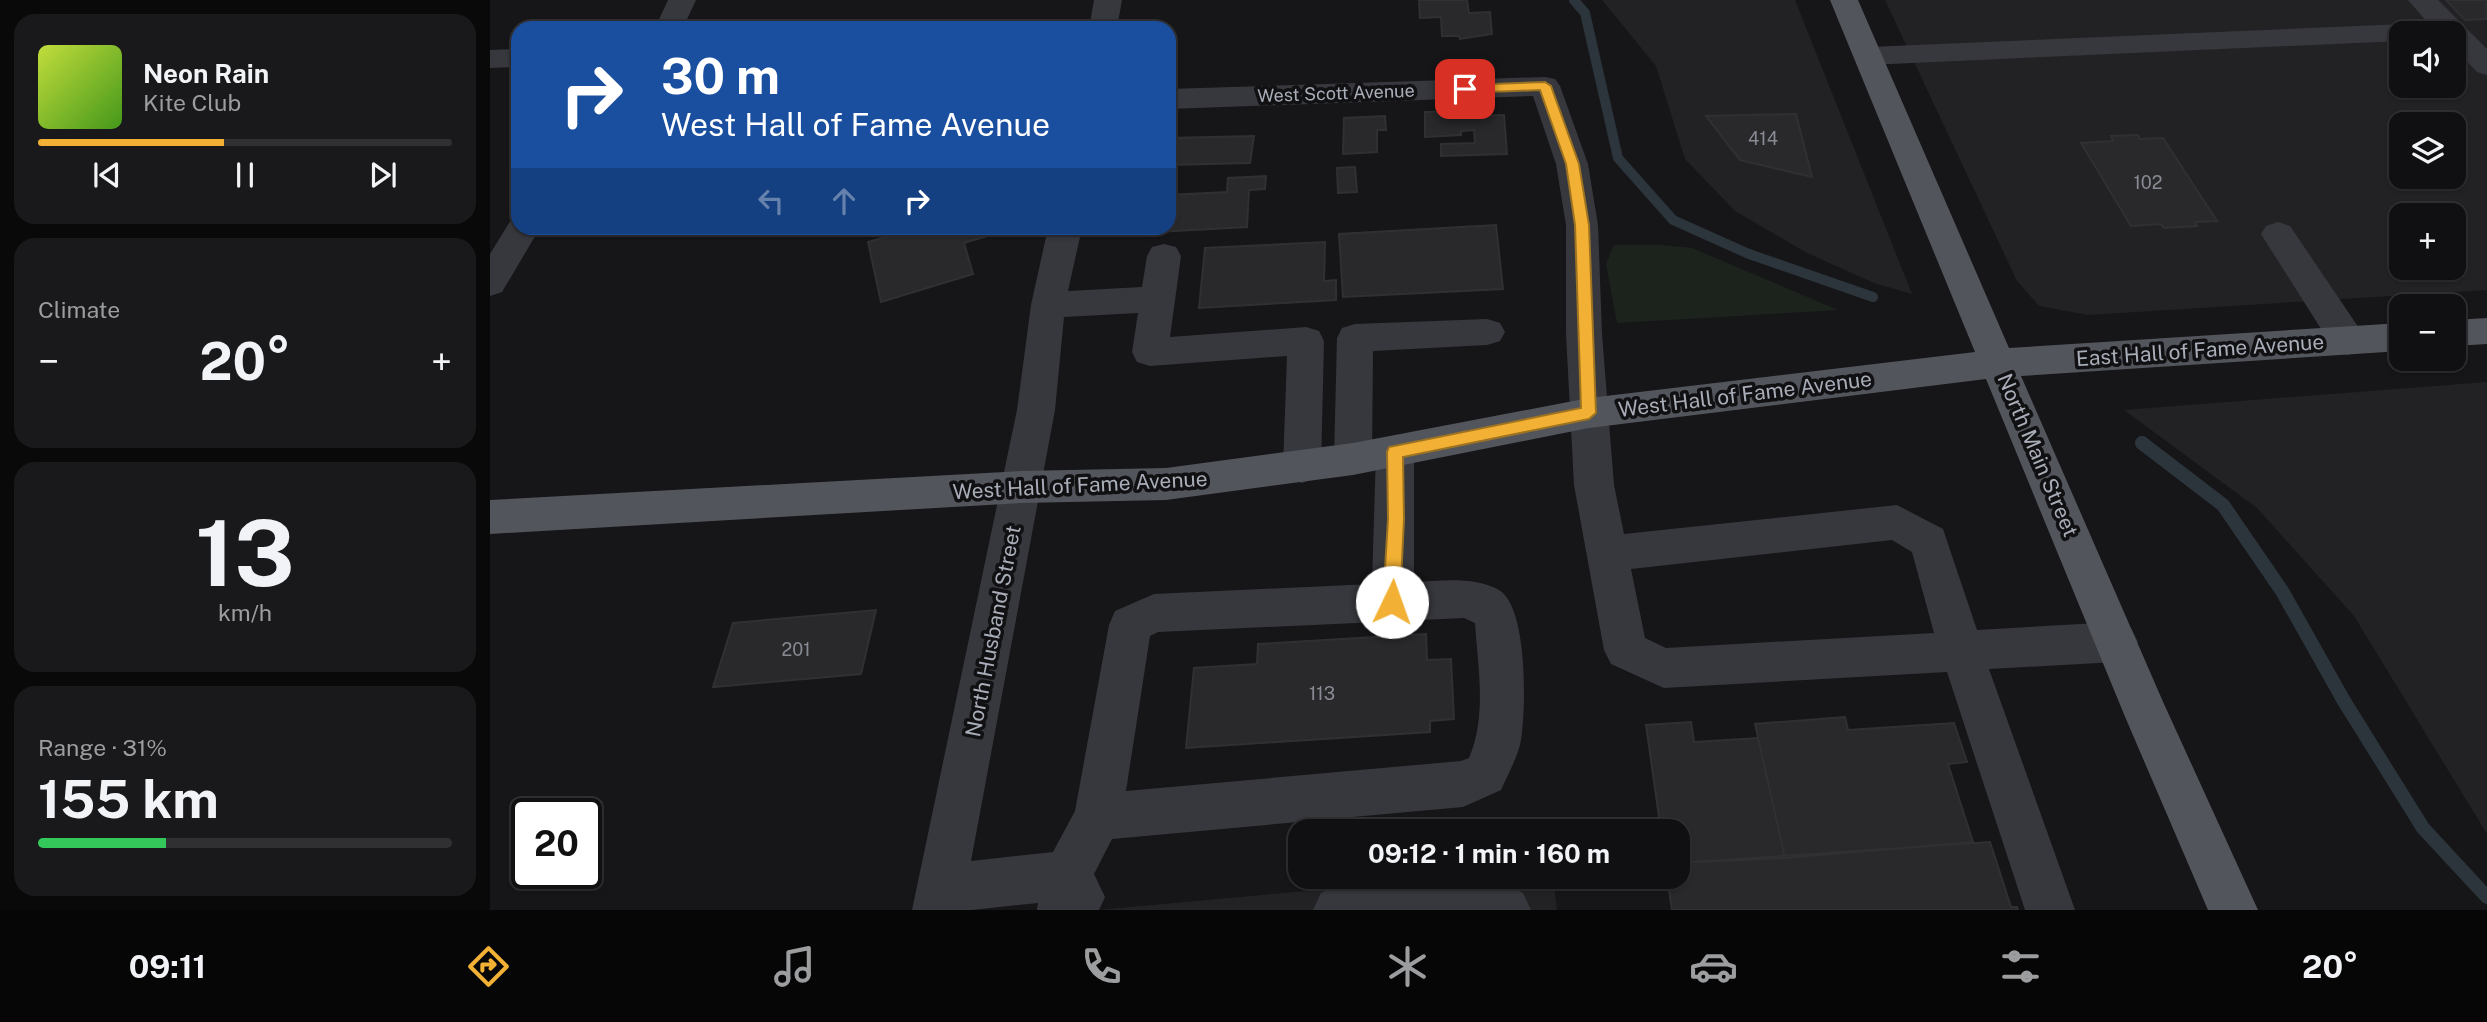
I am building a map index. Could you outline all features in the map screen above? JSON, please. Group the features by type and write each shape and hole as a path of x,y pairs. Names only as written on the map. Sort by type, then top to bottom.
{"main road":[{"name":"North Main Street","path":"1844,0 2116,642 2233,910"},
{"path":"2466,332 2487,331"},
{"name":"East Hall of Fame Avenue","path":"1998,363 2389,338"},
{"name":"West Hall of Fame Avenue","path":"490,517 1021,487 1166,484 1395,452 1589,413 1998,363"}],"street":[{"path":"672,21 682,0"},
{"path":"1104,21 1108,0"},
{"path":"2422,0 2443,21"},
{"path":"1868,56 2389,33"},
{"path":"2466,44 2487,65"},
{"path":"490,59 511,58"},
{"name":"West Scott Avenue","path":"1176,99 1545,86 1572,164 1582,225 1589,413"},
{"path":"2278,234 2348,341"},
{"path":"490,283 519,235"},
{"name":"North Husband Street","path":"939,899 1036,410 1048,304 1063,235"},
{"path":"1164,256 1150,352 1306,341 1302,467"},
{"path":"1048,304 1158,299"},
{"path":"1353,459 1356,338 1487,332"},
{"path":"1589,413 1594,485 1626,650 1664,668 2116,642"},
{"path":"1392,602 1396,519 1395,452"},
{"path":"1608,554 1897,522 1929,541 1961,650 2050,910"},
{"path":"939,899 1072,898 1098,817 1130,625 1154,613 1464,599 1486,604 1496,618 1503,702 1498,743 1485,775 1463,784 1098,817"},
{"path":"1338,910 1492,901 1506,910"}],"shaded area":[{"path":"1602,0 1795,0 1912,294 1874,283 1807,253 1735,211 1685,159 1656,66"},
{"path":"1885,0 2487,0 2487,290 2389,294 2389,296 2088,315 2039,306 2017,281"},
{"path":"1614,245 1692,248 1838,310 1617,323 1606,264"},
{"path":"2487,382 2487,834 2354,616 2257,508 2124,410"},
{"path":"1328,889 1554,889 1557,910 1098,910"}],"building":[{"path":"1419,0 1467,0 1469,13 1490,12 1492,34 1460,39 1459,36 1442,36 1441,17 1420,18"},
{"path":"2446,0 2487,0 2487,19 2465,20"},
{"path":"1470,111 1471,116 1504,115 1507,154 1441,156 1441,144 1475,143 1474,130 1461,131 1461,135 1425,137 1425,112"},
{"path":"1796,114 1812,177 1740,160 1706,116"},
{"path":"1385,116 1386,130 1377,130 1377,152 1343,154 1344,118"},
{"path":"2138,135 2140,139 2163,138 2217,221 2195,222 2197,226 2164,228 2161,224 2131,226 2081,143 2113,141 2111,136"},
{"path":"1254,136 1250,163 1176,165 1176,138"},
{"path":"1355,167 1357,192 1338,193 1337,168"},
{"path":"1266,176 1265,189 1249,190 1247,227 1176,231 1176,195 1227,192 1228,178"},
{"path":"1496,225 1503,289 1343,297 1339,234"},
{"path":"894,235 990,235 964,243 973,274 881,302 868,242"},
{"path":"1325,242 1324,281 1336,280 1336,300 1199,308 1205,248"},
{"path":"876,610 861,674 713,687 733,623"},
{"path":"1426,634 1427,660 1451,659 1454,719 1430,721 1430,732 1186,748 1194,668 1257,664 1258,644"},
{"path":"1845,717 1848,730 1954,723 1967,762 1948,764 1973,842 1785,858 1755,724"},
{"path":"1691,722 1694,742 1758,738 1785,858 1690,862 1690,819 1659,819 1646,725"},
{"path":"1990,842 2011,907 2017,907 2018,910 1672,910 1669,889 1690,889 1690,862"}],"waterway":[{"path":"1574,0 1585,13 1618,158 1673,220 1749,254 1873,297"},
{"path":"2142,443 2223,505 2282,591 2344,701 2423,828 2487,897"}],"route":[{"path":"1392,602 1396,519 1395,452 1589,413 1582,225 1572,164 1545,86 1465,89"}]}
